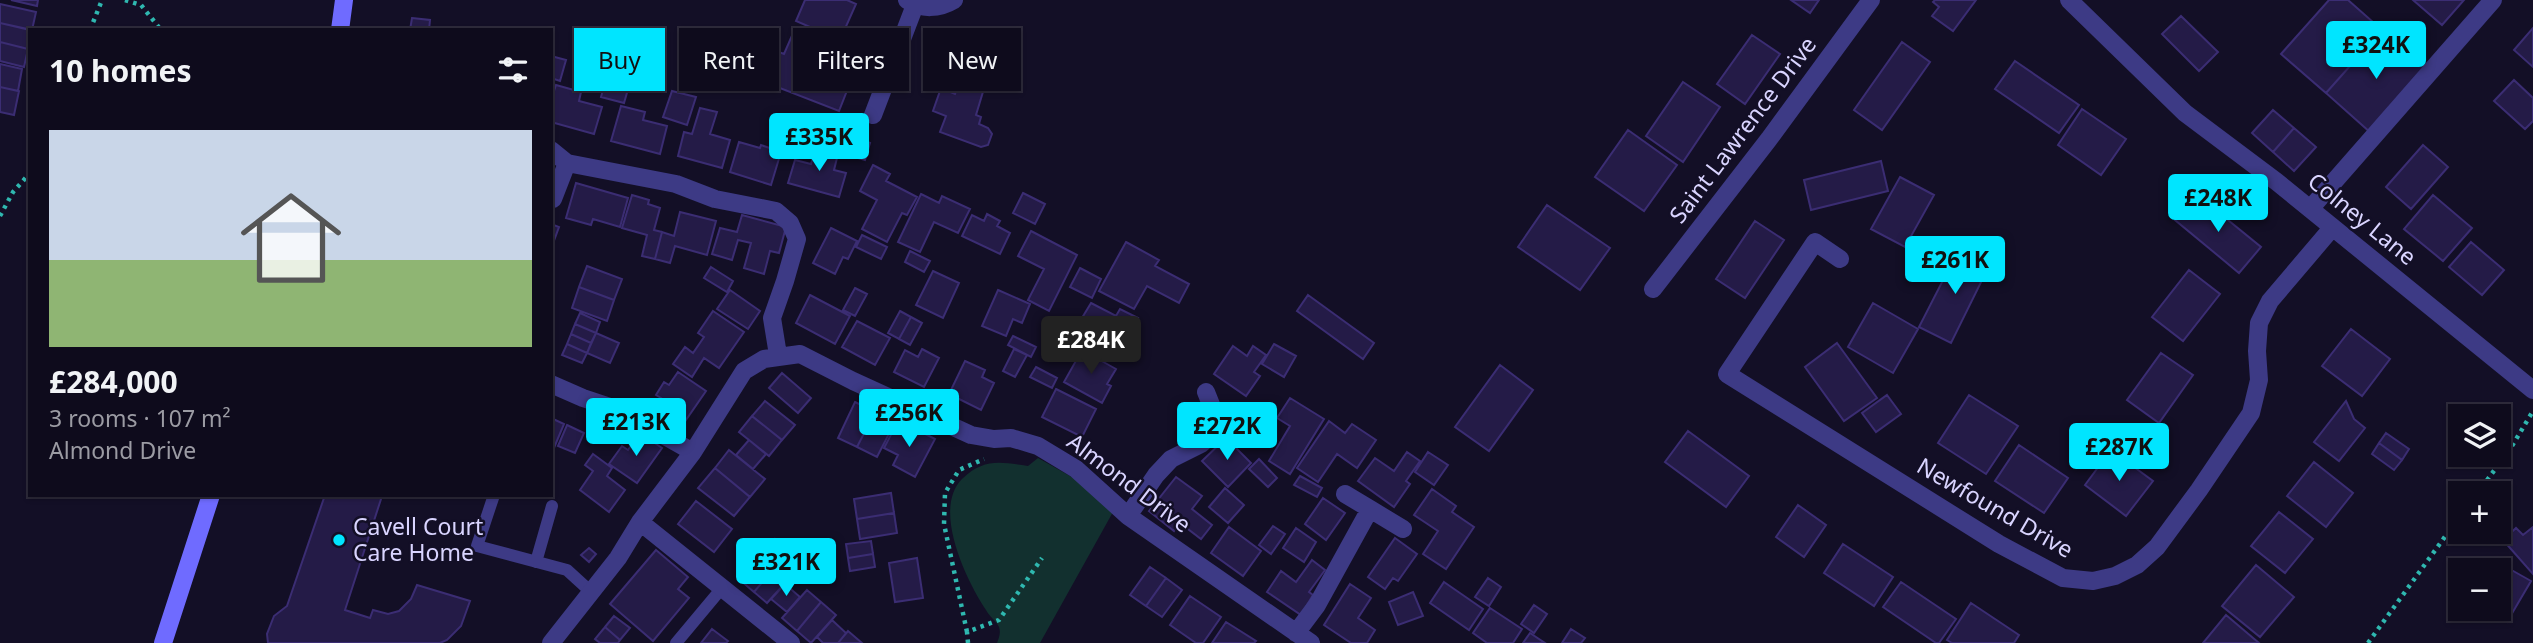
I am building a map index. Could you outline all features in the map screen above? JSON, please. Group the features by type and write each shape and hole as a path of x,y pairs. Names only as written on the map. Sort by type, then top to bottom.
{"street":[{"path":"340,28 344,0"},
{"path":"873,115 911,3 932,8 954,0"},
{"name":"Saint Lawrence Drive","path":"1653,289 1769,139 1871,0"},
{"name":"Colney Lane","path":"2069,0 2185,113 2310,209 2533,390"},
{"path":"2310,209 2493,0"},
{"path":"553,152 567,163 676,184 715,199 776,211 790,223 797,239 772,318 778,355 764,359 744,371 693,452 640,522 618,558 590,591 557,641"},
{"path":"553,199 567,163"},
{"name":"Newfound Drive","path":"1840,259 1815,242 1727,374 1999,544 2063,579 2093,581 2115,576 2137,565 2157,547 2251,414 2259,380 2259,323 2270,301 2332,228"},
{"name":"Almond Drive","path":"778,355 800,354 971,435 994,439 1011,438 1038,446 1076,468 1128,516 1303,638"},
{"path":"553,385 619,410 693,452"},
{"path":"1206,391 1220,427"},
{"path":"1128,516 1156,475 1171,460 1201,444 1220,427 1256,420"},
{"path":"1345,494 1403,529"},
{"path":"163,643 210,497"},
{"path":"1303,638 1317,605 1370,509"},
{"path":"640,522 791,643"}],"lane":[{"path":"493,497 477,546 567,570 590,591"},
{"path":"536,562 552,506"},
{"path":"676,643 722,588"}],"path":[{"path":"91,28 102,0"},
{"path":"125,0 141,5 159,28"},
{"path":"0,216 13,192 28,175"},
{"path":"2486,481 2533,411"},
{"path":"968,643 944,524 945,493 960,470 987,458"},
{"path":"2368,643 2448,533"},
{"path":"967,632 999,620 1042,558"}],"green space":[{"path":"1038,458 1118,503 1040,643 997,643 999,627 978,597 962,563 951,526 950,508 954,492 970,472 993,463 1028,466"}],"building":[{"path":"11,0 38,0 37,6"},
{"path":"805,0 847,0 856,4 845,28 812,28 796,21"},
{"path":"1791,0 1819,0 1810,13"},
{"path":"1976,0 1953,31 1932,16 1939,7 1933,2"},
{"path":"2329,0 2348,0 2382,30 2326,93 2281,54"},
{"path":"2413,0 2464,0 2442,25"},
{"path":"0,4 36,12 32,28 0,23"},
{"path":"2181,16 2218,52 2199,71 2162,34"},
{"path":"412,18 430,20 429,28 410,28"},
{"path":"0,23 28,30 28,49 0,42"},
{"path":"2533,28 2533,67 2514,50"},
{"path":"2382,30 2427,69 2371,133 2326,93"},
{"path":"793,33 793,91 847,91 839,111 779,88 779,52 784,54"},
{"path":"1752,35 1780,54 1745,104 1717,84"},
{"path":"0,42 28,49 24,67 0,61"},
{"path":"1902,42 1930,62 1882,130 1854,110"},
{"path":"553,57 566,60 560,81 553,79"},
{"path":"2015,61 2079,105 2059,133 1995,89"},
{"path":"0,64 22,69 18,91 0,87"},
{"path":"2514,80 2533,98 2533,121 2525,129 2494,101"},
{"path":"1683,82 1720,107 1683,162 1646,136"},
{"path":"556,85 581,92 579,101 602,107 594,134 553,123 553,94"},
{"path":"0,87 19,91 14,115 0,112"},
{"path":"603,91 628,91 624,103 601,97"},
{"path":"672,91 696,97 687,125 663,117"},
{"path":"940,91 955,94 956,91 983,91 976,115 981,117 979,124 988,128 992,134 988,145 981,147 940,132 946,116 933,111"},
{"path":"621,106 645,112 643,120 667,126 660,154 611,141"},
{"path":"700,108 717,112 710,134 730,140 722,168 678,156 684,132 692,134"},
{"path":"2082,109 2126,139 2101,175 2058,145"},
{"path":"2273,110 2294,128 2273,152 2252,133"},
{"path":"783,124 806,131 800,153 776,145"},
{"path":"2294,128 2316,147 2294,171 2273,152"},
{"path":"1628,130 1677,165 1644,211 1595,177"},
{"path":"847,135 870,143 865,160 841,153"},
{"path":"739,142 760,148 761,145 781,152 771,185 730,172"},
{"path":"817,144 839,150 834,170 846,173 839,197 788,183 795,160 811,164"},
{"path":"2423,145 2448,167 2411,209 2386,187"},
{"path":"1881,161 1888,191 1811,210 1804,180"},
{"path":"873,165 890,174 886,181 917,197 907,215 902,213 887,242 862,229 877,200 860,191"},
{"path":"1900,177 1934,195 1905,247 1871,229"},
{"path":"576,183 628,198 620,227 593,219 591,225 566,218"},
{"path":"1023,193 1045,204 1035,224 1013,213"},
{"path":"921,194 939,203 942,196 970,209 958,233 934,222 920,252 898,242"},
{"path":"2196,194 2261,247 2239,273 2175,220"},
{"path":"632,195 649,200 648,204 660,208 654,230 662,232 655,259 642,256 647,235 622,228"},
{"path":"2433,195 2472,228 2443,261 2404,229"},
{"path":"1547,205 1610,248 1580,290 1518,247"},
{"path":"680,212 716,221 707,255 675,246 670,263 655,259 662,232 674,236"},
{"path":"987,214 1000,221 997,226 1010,233 1000,254 962,236 972,215 984,221"},
{"path":"742,215 786,227 779,253 770,251 764,274 744,268 751,243 738,240 732,260 712,254 720,228 737,232"},
{"path":"1755,221 1784,240 1745,298 1716,279"},
{"path":"553,225 559,227 553,243"},
{"path":"831,228 857,241 848,259 843,257 835,274 813,263"},
{"path":"1031,231 1077,255 1049,311 1028,300 1044,269 1018,256"},
{"path":"862,235 887,247 881,259 856,247"},
{"path":"1126,242 1159,260 1155,266 1189,284 1179,303 1147,286 1134,309 1099,291"},
{"path":"2471,242 2504,270 2482,295 2449,267"},
{"path":"1959,249 1990,264 1951,343 1919,327"},
{"path":"910,251 930,261 924,272 905,262"},
{"path":"587,266 622,279 614,300 579,287"},
{"path":"711,267 733,281 727,292 704,278"},
{"path":"1080,268 1101,279 1092,298 1070,287"},
{"path":"2189,270 2220,294 2183,341 2152,317"},
{"path":"933,271 959,283 943,318 916,305"},
{"path":"579,287 614,300 607,321 572,308"},
{"path":"855,288 867,294 855,316 843,310"},
{"path":"730,290 760,311 748,329 717,309"},
{"path":"998,290 1030,304 1022,323 1013,319 1006,336 982,326"},
{"path":"810,295 850,316 835,344 796,323"},
{"path":"1308,295 1374,343 1363,359 1297,311"},
{"path":"1091,303 1116,316 1120,309 1138,318 1115,359 1091,347 1101,329 1082,318"},
{"path":"1873,303 1918,329 1893,373 1848,347"},
{"path":"713,311 744,332 719,368 704,358 692,377 673,364 685,347 693,353 704,337 698,333"},
{"path":"900,311 911,317 899,339 888,333"},
{"path":"580,313 600,322 596,333 575,324"},
{"path":"911,317 922,323 910,345 899,339"},
{"path":"857,321 890,338 875,365 842,347"},
{"path":"575,324 596,333 591,343 571,334"},
{"path":"2351,329 2390,359 2362,396 2322,366"},
{"path":"1057,331 1077,342 1071,352 1052,341"},
{"path":"596,333 619,343 610,363 587,353"},
{"path":"571,334 591,343 587,353 567,344"},
{"path":"1013,336 1036,347 1031,357 1008,345"},
{"path":"1837,343 1877,398 1844,421 1805,367"},
{"path":"567,344 587,353 582,363 562,355"},
{"path":"1274,344 1296,356 1284,377 1262,364"},
{"path":"1233,346 1247,356 1253,346 1266,355 1254,372 1260,376 1246,396 1214,374"},
{"path":"922,349 939,358 924,387 894,372 905,350 918,357"},
{"path":"1014,349 1027,355 1015,377 1003,371"},
{"path":"1082,350 1116,369 1107,384 1111,386 1102,403 1064,382"},
{"path":"2161,353 2193,375 2159,423 2127,400"},
{"path":"965,361 985,370 982,377 994,383 981,410 949,394"},
{"path":"1500,365 1533,390 1489,451 1455,427"},
{"path":"1036,367 1057,378 1052,388 1030,377"},
{"path":"678,372 706,391 679,430 652,411 661,398 656,395 664,382 669,385"},
{"path":"782,373 811,398 798,413 769,388"},
{"path":"1056,389 1096,409 1082,437 1042,417"},
{"path":"1887,395 1901,414 1876,432 1862,413"},
{"path":"1969,395 2018,426 1986,474 1938,443"},
{"path":"1290,398 1324,419 1290,474 1269,461 1290,426 1277,418"},
{"path":"765,401 795,425 782,440 752,416"},
{"path":"2346,401 2354,419 2365,428 2339,461 2314,442"},
{"path":"855,402 875,412 857,447 838,438"},
{"path":"875,412 895,422 877,457 857,447"},
{"path":"752,416 782,440 769,456 739,432"},
{"path":"553,419 564,424 553,450"},
{"path":"1329,421 1345,433 1352,424 1376,440 1357,468 1337,454 1318,482 1297,468"},
{"path":"567,425 584,433 575,453 558,446"},
{"path":"895,427 909,434 912,427 935,439 915,477 893,465 898,455 884,448"},
{"path":"1688,431 1749,476 1726,507 1665,462"},
{"path":"640,433 662,448 637,483 609,464 622,446 628,450"},
{"path":"2386,433 2409,449 2402,460 2379,443"},
{"path":"1226,438 1251,463 1228,487 1202,461"},
{"path":"749,440 766,454 753,469 736,455"},
{"path":"2379,443 2402,460 2394,470 2372,454"},
{"path":"2019,445 2068,478 2044,513 1995,481"},
{"path":"729,450 765,479 750,497 715,468"},
{"path":"2111,450 2153,481 2126,516 2085,485"},
{"path":"1407,452 1420,461 1406,481 1410,484 1394,507 1358,481 1375,458 1394,471"},
{"path":"1428,452 1448,465 1434,485 1415,472"},
{"path":"593,454 612,468 607,476 625,490 609,512 580,490 593,471 585,465"},
{"path":"1259,459 1277,478 1268,487 1249,469"},
{"path":"2314,462 2353,493 2326,527 2287,496"},
{"path":"715,468 750,497 734,516 698,488"},
{"path":"1300,476 1322,488 1317,497 1294,485"},
{"path":"1176,477 1202,496 1192,509 1212,525 1201,539 1180,523 1174,531 1149,511"},
{"path":"1225,488 1244,505 1228,523 1209,507"},
{"path":"1432,489 1456,506 1452,512 1474,527 1446,569 1423,554 1438,531 1414,515"},
{"path":"891,493 894,513 857,519 854,499"},
{"name":"Cavell Court Care Home","path":"324,497 382,497 345,610 370,618 373,610 388,614 399,611 411,599 417,585 470,601 461,626 440,643 268,643 267,634 274,616 287,606"},
{"path":"1323,498 1345,513 1326,540 1305,524"},
{"path":"696,501 732,529 714,552 678,524"},
{"path":"1798,505 1826,525 1804,557 1776,537"},
{"path":"2279,512 2313,539 2285,573 2251,546"},
{"path":"894,513 897,533 860,539 857,519"},
{"path":"1273,526 1285,534 1271,554 1259,545"},
{"path":"1229,527 1261,551 1243,576 1211,553"},
{"path":"2533,527 2533,574 2507,544 2511,544 2511,533 2516,528 2523,535"},
{"path":"1296,528 1316,542 1304,562 1283,548"},
{"path":"1395,538 1417,554 1398,581 1393,578 1385,589 1368,577"},
{"path":"775,539 789,551 754,592 740,580"},
{"path":"871,541 873,554 848,558 846,544"},
{"path":"1843,544 1893,577 1874,606 1824,573"},
{"path":"589,548 596,554 589,562 581,555"},
{"path":"656,550 688,577 678,589 689,598 653,641 610,604"},
{"path":"789,551 803,563 767,603 754,592"},
{"path":"873,554 875,567 850,571 848,558"},
{"path":"917,558 923,598 895,602 889,563"},
{"path":"1312,560 1325,570 1309,592 1313,595 1301,615 1267,592 1281,571 1296,582"},
{"path":"2256,565 2294,597 2260,637 2222,606"},
{"path":"1150,567 1166,578 1146,606 1130,595"},
{"path":"2511,570 2531,581 2511,615"},
{"path":"1166,578 1182,590 1162,617 1146,606"},
{"path":"1488,578 1501,587 1489,606 1475,597"},
{"path":"1444,582 1483,609 1469,630 1430,603"},
{"path":"1901,582 1956,619 1939,643 1883,607"},
{"path":"785,584 800,597 787,612 771,599"},
{"path":"1350,584 1371,598 1358,618 1375,630 1367,643 1351,643 1324,625"},
{"path":"807,590 821,602 797,631 782,618"},
{"path":"1413,592 1423,616 1398,625 1389,602"},
{"path":"1190,596 1221,617 1203,643 1196,643 1170,625"},
{"path":"821,602 836,615 811,643 797,631"},
{"path":"1971,603 2019,635 2014,643 1952,643 1947,640"},
{"path":"1534,605 1547,614 1534,633 1521,624"},
{"path":"1490,608 1522,629 1513,643 1487,643 1473,633"},
{"path":"2226,615 2259,643 2203,643"},
{"path":"614,616 630,628 620,640 605,627"},
{"path":"832,620 846,633 838,643 823,643 817,637"},
{"path":"1226,622 1256,641 1212,643"},
{"path":"605,627 620,640 618,643 600,643 595,639"},
{"path":"712,629 728,641 701,643"},
{"path":"1571,629 1585,638 1581,643 1562,643"},
{"path":"848,631 862,643 838,643"},
{"path":"1530,633 1545,643 1523,643"}],"place":[{"name":"Cavell Court Care Home","path":"339,540"}]}
